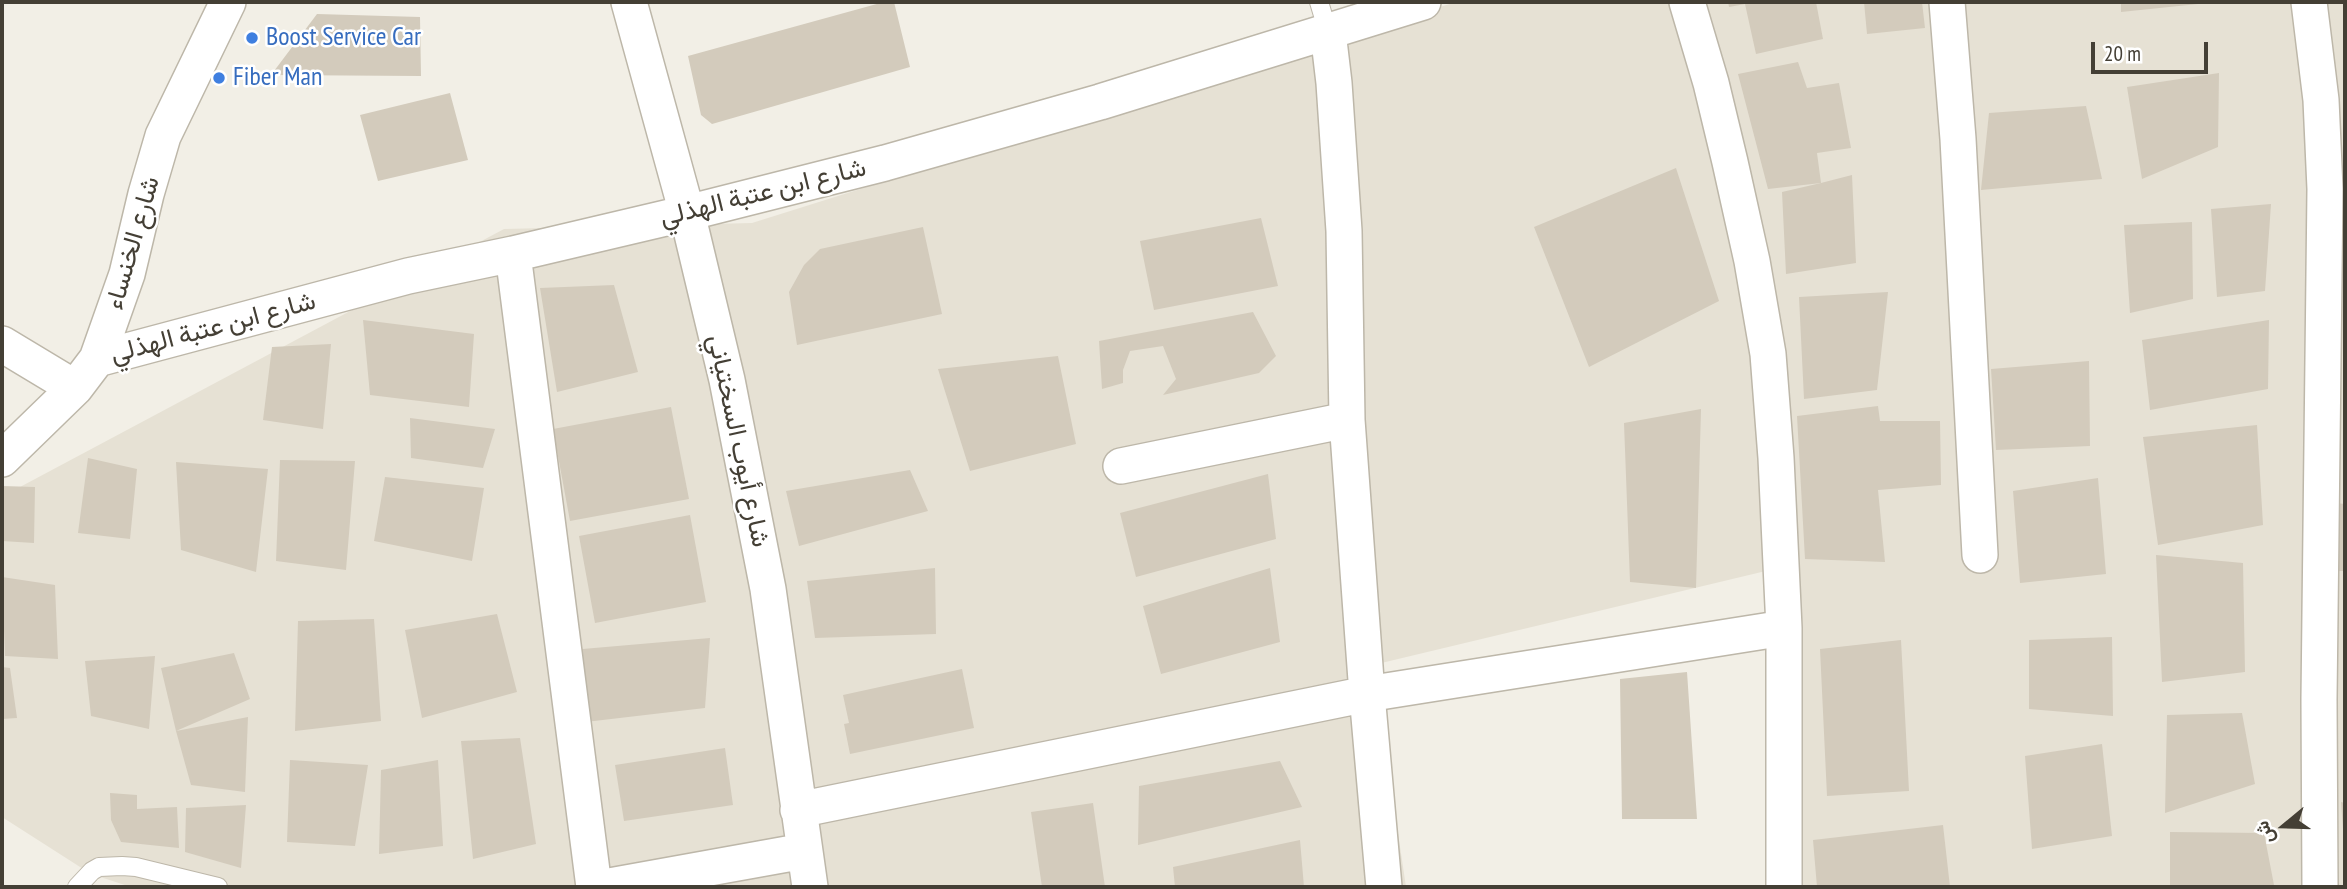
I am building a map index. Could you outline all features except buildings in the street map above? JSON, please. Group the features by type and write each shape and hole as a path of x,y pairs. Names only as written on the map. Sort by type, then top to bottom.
{"street":[{"name":"شارع أيوب السختياني","path":"629,2 687,213 727,380 768,589 810,887"},
{"name":"شارع ابن عتبة الهذلي","path":"97,359 408,276 687,213 885,163 1073,110 1323,17 1423,2"},
{"path":"1687,2 1711,83 1730,162 1752,261 1768,354 1784,628 1784,887"},
{"path":"1947,2 1958,139 1980,555"},
{"path":"2309,2 2321,100 2325,190 2334,253 2334,484 2319,699 2320,887"},
{"name":"شارع الخنساء","path":"2,460 75,388 97,359 127,274 163,136 218,5"},
{"path":"1323,17 1334,83 1344,231 1347,420 1384,887"},
{"path":"513,254 594,887"},
{"path":"2,344 75,388"},
{"path":"1121,466 1347,420"},
{"path":"798,810 1367,694 1784,628"},
{"path":"604,887 804,851"}],"lane":[{"path":"77,887 99,867 122,866 218,887"}],"shaded area":[{"path":"1456,2 2345,2 2345,887 1797,887 1795,564 1373,665 1406,887 131,887 91,874 2,817 2,524 20,487 504,229 752,223"}],"place":[{"name":"Boost Service Car","path":"252,38"},
{"name":"Fiber Man","path":"219,78"}]}
